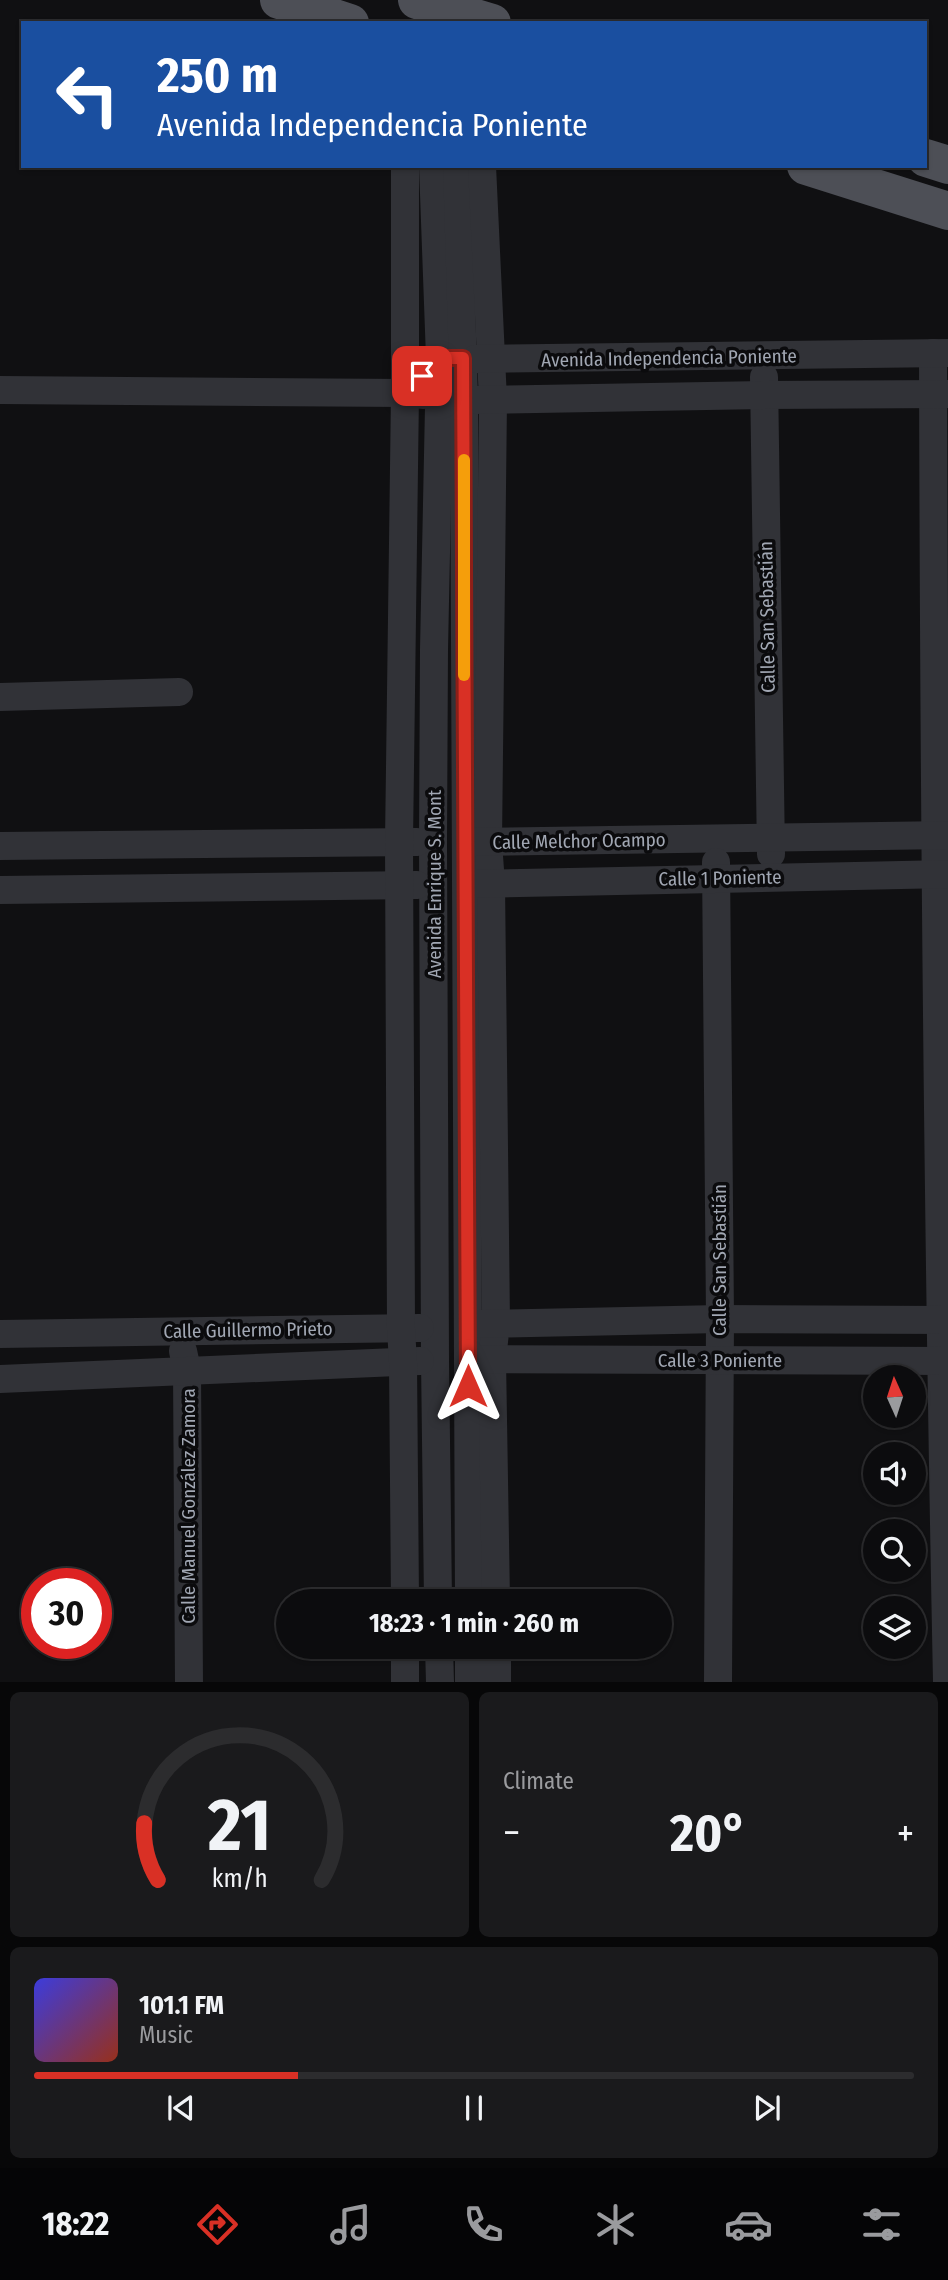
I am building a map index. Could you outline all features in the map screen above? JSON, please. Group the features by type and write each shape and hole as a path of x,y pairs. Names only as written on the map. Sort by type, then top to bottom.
{"main road":[{"path":"279,0 344,21"},
{"path":"422,1 476,12"},
{"path":"927,158 948,164"},
{"path":"812,168 948,211"}],"street":[{"path":"405,168 399,842 405,1589"},
{"name":"Avenida Enrique S. Mont","path":"433,168 451,358"},
{"name":"Avenida Enrique S. Mont","path":"438,1589 433,842 451,398 457,168"},
{"path":"482,168 493,400 476,842 496,1324 480,1359 495,1589"},
{"path":"941,353 943,1320 947,1682"},
{"name":"Avenida Independencia Poniente","path":"451,358 493,360 941,353"},
{"name":"Calle San Sebastián","path":"763,357 771,877"},
{"path":"405,393 451,358"},
{"name":"Avenida Independencia Poniente","path":"0,390 405,393 493,400 941,394"},
{"name":"Avenida Enrique S. Mont","path":"451,398 476,842"},
{"path":"0,697 179,692"},
{"name":"Calle Melchor Ocampo","path":"0,846 941,835"},
{"name":"Calle San Sebastián","path":"716,838 720,1319 718,1682"},
{"name":"Calle 1 Poniente","path":"478,884 942,874"},
{"path":"0,890 478,884"},
{"name":"Avenida Enrique S. Mont","path":"470,1589 480,1359 468,1324 478,884"},
{"name":"Calle Guillermo Prieto","path":"0,1334 401,1329 468,1324 720,1319 943,1320"},
{"name":"Calle Manuel González Zamora","path":"180,1331 187,1370 188,1682"},
{"name":"Calle Guillermo Prieto","path":"0,1379 480,1359"},
{"name":"Calle 3 Poniente","path":"480,1359 944,1361"},
{"path":"405,1659 405,1682"},
{"path":"439,1659 440,1682"},
{"path":"469,1659 469,1682"},
{"path":"497,1659 497,1682"}],"slow traffic":[{"path":"464,460 464,675"}],"route":[{"path":"422,376 440,358 463,358 468,1386"}]}
